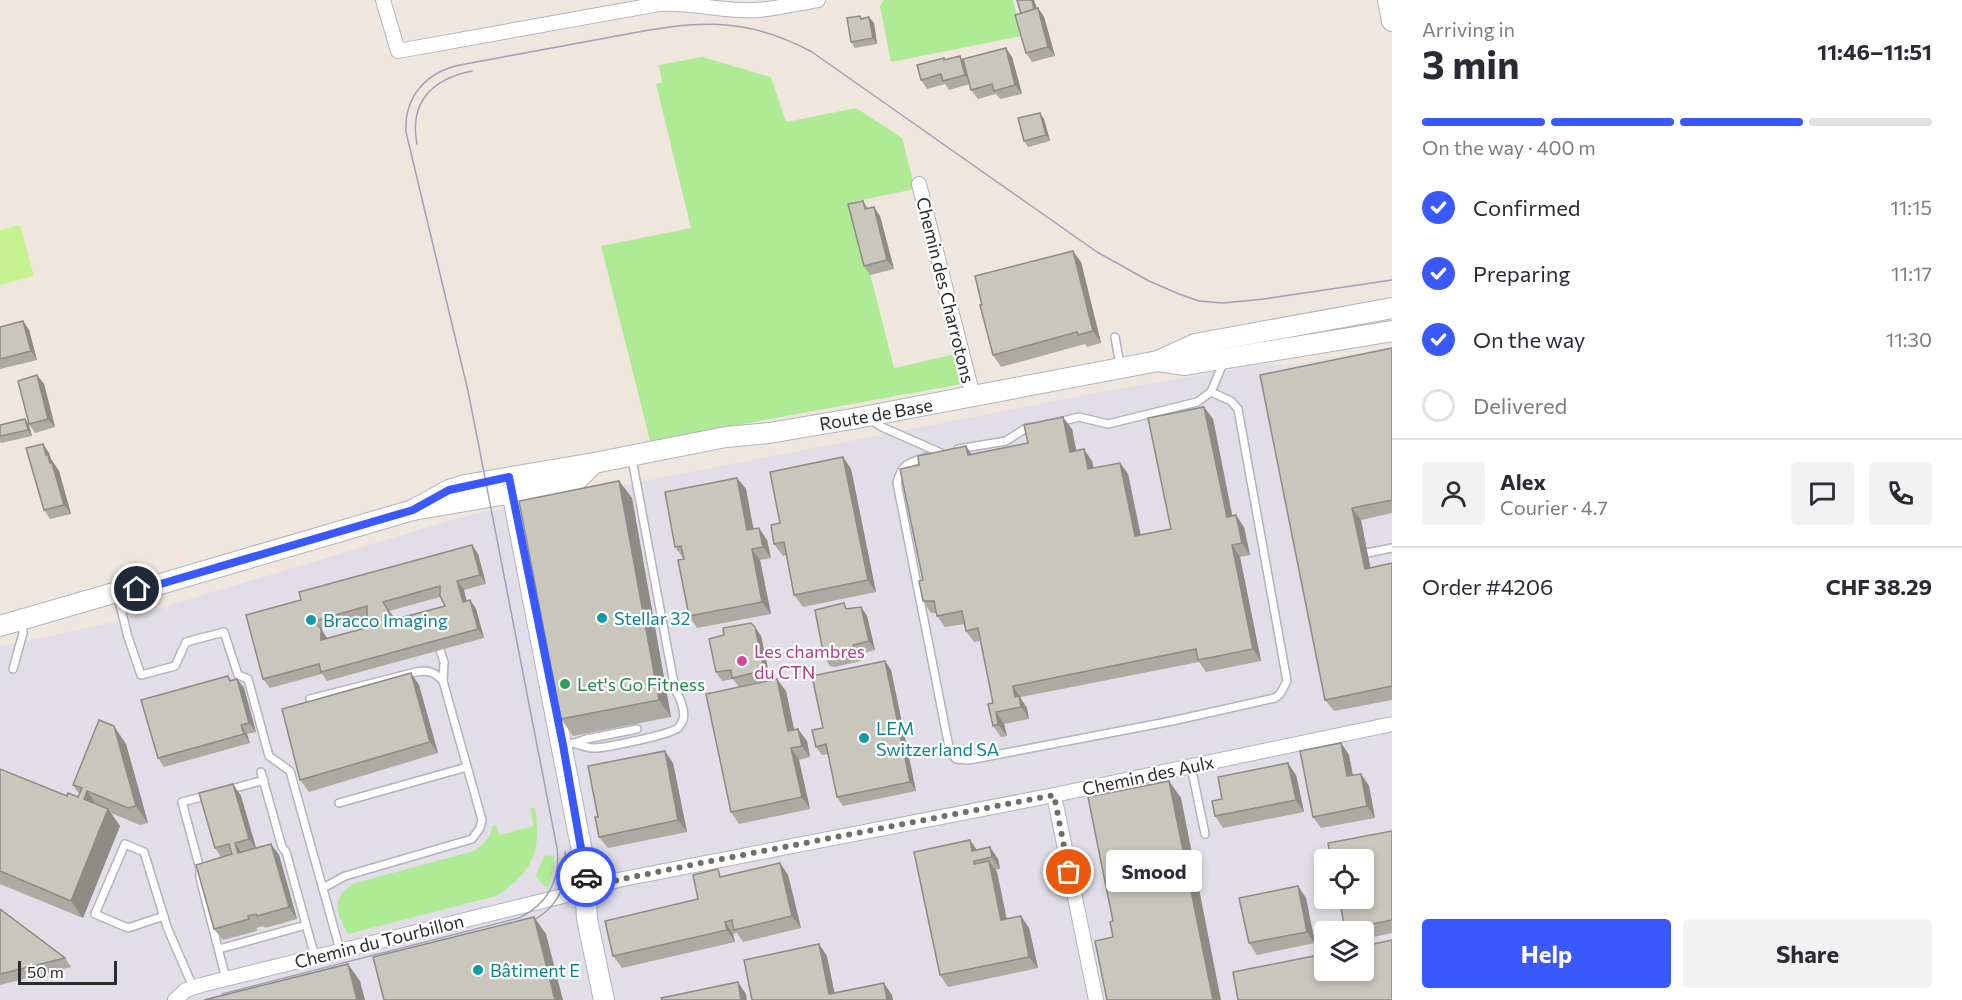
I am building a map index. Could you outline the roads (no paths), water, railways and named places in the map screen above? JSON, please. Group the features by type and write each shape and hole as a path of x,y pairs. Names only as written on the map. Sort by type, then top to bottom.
{"street":[{"path":"383,0 398,51 659,4 676,3 739,10 764,9 818,0"},
{"path":"1388,0 1392,21"},
{"name":"Chemin des Charrotons","path":"919,184 973,396"},
{"name":"Route de Base","path":"0,626 22,626 413,510 511,485 575,482 594,463 726,437 769,433 867,416 1158,361 1195,344 1392,308"},
{"name":"Route de Base","path":"1158,361 1185,365 1392,331"},
{"path":"511,485 568,744 584,862 587,919 603,1000"},
{"name":"Route de Base","path":"0,640 22,626"},
{"name":"Chemin des Aulx","path":"586,889 618,880 1054,795 1392,724"},
{"path":"1054,795 1095,1000"},
{"name":"Chemin du Tourbillon","path":"175,1000 193,987 586,889"}],"lane":[{"path":"1115,337 1120,368"},
{"path":"1048,424 1079,417 1108,424 1197,402 1211,392 1225,359"},
{"path":"1037,426 1026,428 1006,441 911,461 899,472 897,483 950,752 956,759 969,760 1172,721 1275,698 1280,694 1287,681 1238,409 1231,401 1211,392"},
{"path":"867,416 882,427 941,453"},
{"path":"568,744 594,749 671,732 679,728 683,720 684,714 675,689 632,455"},
{"path":"1367,553 1392,548"},
{"path":"118,599 141,675 176,666 186,642 224,632 238,675 248,679 269,756 290,771 340,950"},
{"path":"14,669 22,626"},
{"path":"323,888 345,876 472,839 480,828 482,820 443,681 444,662 440,650"},
{"path":"310,699 427,670 437,674 443,681"},
{"path":"568,744 637,729"},
{"path":"1191,766 1205,834"},
{"path":"339,803 467,767"},
{"path":"261,772 315,957"},
{"path":"223,791 264,780"},
{"path":"213,794 182,802 226,979"},
{"path":"164,916 128,928 95,914 124,844 144,852 164,916 193,987"},
{"path":"219,949 306,925"}],"tram line":[{"path":"222,994 519,918 538,906 545,898 557,870 557,848 468,391 406,132 406,119 413,97 427,80 448,68 460,65 625,34 705,24 731,25 757,30 812,52 1097,252 1149,281 1179,294 1199,301 1223,303 1392,280"},
{"path":"417,144 415,129 417,116 426,95 445,80 472,71"},
{"path":"523,925 544,913 558,896 565,876 565,852"}],"place":[{"name":"Stellar 32","path":"602,618"},
{"name":"Bracco Imaging","path":"311,620"},
{"name":"Les chambres du CTN","path":"742,661"},
{"name":"Let's Go Fitness","path":"565,684"},
{"name":"LEM Switzerland SA","path":"864,738"},
{"name":"Smood","path":"1069,872"},
{"name":"Bâtiment E","path":"478,970"}]}
